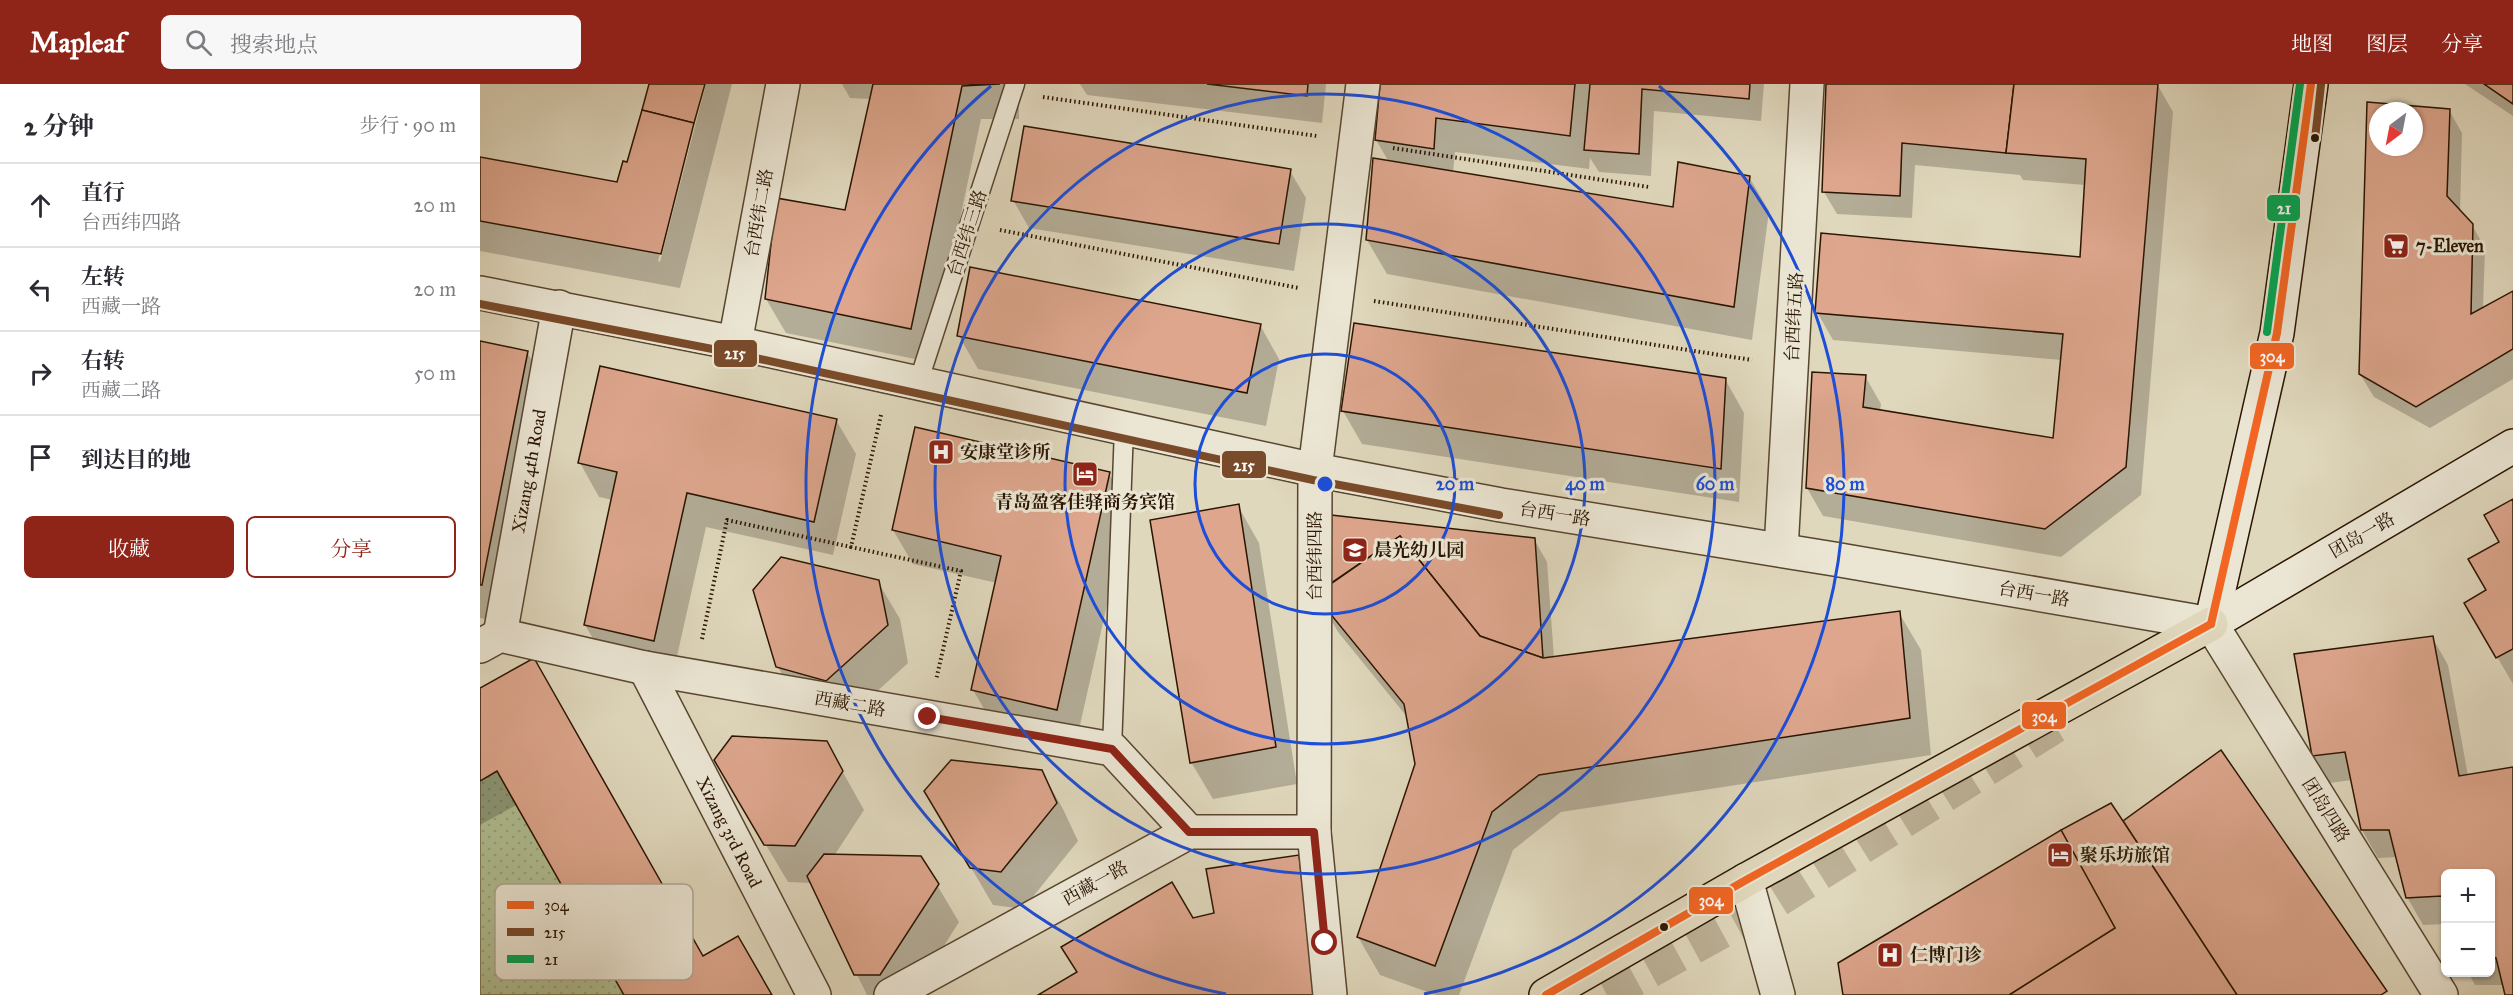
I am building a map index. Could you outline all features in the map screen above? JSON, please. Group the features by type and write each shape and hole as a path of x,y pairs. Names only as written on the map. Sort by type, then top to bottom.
{"main road":[{"path":"1546,995 1746,880 2211,624"}],"street":[{"name":"台西纬二路","path":"735,343 783,84"},
{"name":"台西纬四路","path":"1330,995 1314,832 1315,470 1363,84"},
{"name":"台西纬五路","path":"1781,550 1807,84"},
{"path":"2211,624 2277,333 2311,84"},
{"name":"台西一路","path":"480,292 735,343 1315,470 1501,505 1781,550 2211,624"},
{"name":"Xizang 4th Road","path":"490,641 559,307"},
{"name":"团岛一路","path":"2211,624 2513,446"},
{"name":"团岛四路","path":"2211,624 2441,995"},
{"name":"西藏二路","path":"490,641 1112,749"},
{"name":"Xizang 3rd Road","path":"645,668 814,995"},
{"path":"1112,749 1189,832"},
{"name":"西藏一路","path":"891,995 1189,832 1314,832"},
{"path":"1746,880 1778,995"}],"lane":[{"name":"台西纬三路","path":"904,380 969,225 1015,84"},
{"path":"1112,749 1124,428"}],"path":[{"path":"969,225 1336,296 1791,366"},
{"path":"851,547 904,380"},
{"path":"694,676 727,520 961,571 928,717"}],"green space":[{"path":"497,771 561,884 495,884 495,980 615,980 624,995 480,995 480,781"}],"building":[{"path":"649,84 705,84 694,123 642,110"},
{"path":"873,84 1000,84 962,86 911,329 765,299 776,198 845,210"},
{"path":"1207,84 1308,84 1307,96"},
{"path":"1380,84 1575,84 1570,136 1436,118 1434,149 1375,140"},
{"path":"1590,84 1750,84 1749,99 1642,89 1639,154 1584,150"},
{"path":"1826,84 2014,84 2006,153 1902,143 1900,196 1822,192"},
{"path":"2014,84 2158,84 2126,467 2045,529 1806,488 1812,372 1866,375 1863,407 2053,438 2063,334 1815,313 1821,233 2080,257 2086,159 2006,153"},
{"path":"2484,84 2513,84 2513,104"},
{"path":"2367,102 2369,102 2369,156 2423,156 2423,107 2450,109 2447,196 2473,224 2471,314 2513,291 2513,349 2416,407 2359,374"},
{"path":"642,110 694,123 661,254 480,221 480,157 617,182 623,161 627,162"},
{"path":"1024,126 1291,169 1279,244 1011,201"},
{"path":"1373,158 1673,207 1678,162 1750,176 1734,307 1366,240"},
{"path":"970,267 1261,324 1247,393 957,336"},
{"path":"1354,323 1726,378 1721,469 1341,411"},
{"path":"480,341 528,351 482,585 480,585"},
{"path":"600,366 837,419 814,522 687,493 654,641 584,625 617,472 578,463"},
{"path":"915,427 1110,472 1057,710 971,690 1001,556 892,530"},
{"path":"2513,499 2513,649 2496,658 2464,603 2486,590 2468,559 2499,542 2484,515"},
{"path":"1239,504 1276,747 1190,763 1150,520"},
{"path":"1331,515 1535,538 1543,658 1480,636 1400,536 1331,583"},
{"path":"1400,536 1480,636 1543,658 1900,611 1910,718 1539,775 1492,812 1435,966 1357,937 1415,764 1404,704 1315,595"},
{"path":"781,557 879,580 888,625 826,681 776,667 753,590"},
{"path":"2433,636 2459,776 2513,767 2513,995 2505,995 2495,958 2495,869 2441,869 2441,896 2406,898 2389,830 2361,830 2345,752 2312,756 2294,654"},
{"path":"534,658 662,884 561,884 497,771 480,781 480,688"},
{"path":"732,736 827,741 843,771 795,846 764,845 714,760"},
{"path":"2221,750 2387,991 2381,995 2237,995 2123,821"},
{"path":"951,760 1042,770 1057,803 1001,872 970,868 924,791"},
{"path":"2111,803 2237,995 2009,995 2115,928 2061,830"},
{"path":"2061,830 2115,928 2009,995 1843,995 1838,963"},
{"path":"824,854 921,856 939,884 880,975 854,975 807,876"},
{"path":"1299,855 1315,995 1038,995 1077,972 1061,947 1172,882 1193,918 1214,913 1206,869"},
{"path":"738,936 772,995 624,995 615,980 693,980 693,938 703,956"}],"tunnel":[{"path":"1607,995 1766,908 2069,718"}],"transit line":[{"name":"21","path":"2267,332 2300,84"},
{"name":"304","path":"2211,624 2277,333 2311,84"},
{"name":"215","path":"2315,139 2321,85"},
{"name":"215","path":"480,304 733,353 1313,480 1499,515"},
{"name":"304","path":"1546,995 1746,880 2211,624"}],"place":[{"name":"7-Eleven","path":"2396,246"},
{"name":"安康堂诊所","path":"941,452"},
{"name":"青岛盈客佳驿商务宾馆","path":"1085,474"},
{"name":"晨光幼儿园","path":"1355,550"},
{"name":"聚乐坊旅馆","path":"2060,855"},
{"name":"仁博门诊","path":"1890,955"}],"route":[{"path":"928,717 1112,749 1189,832 1314,832 1325,943"}]}
